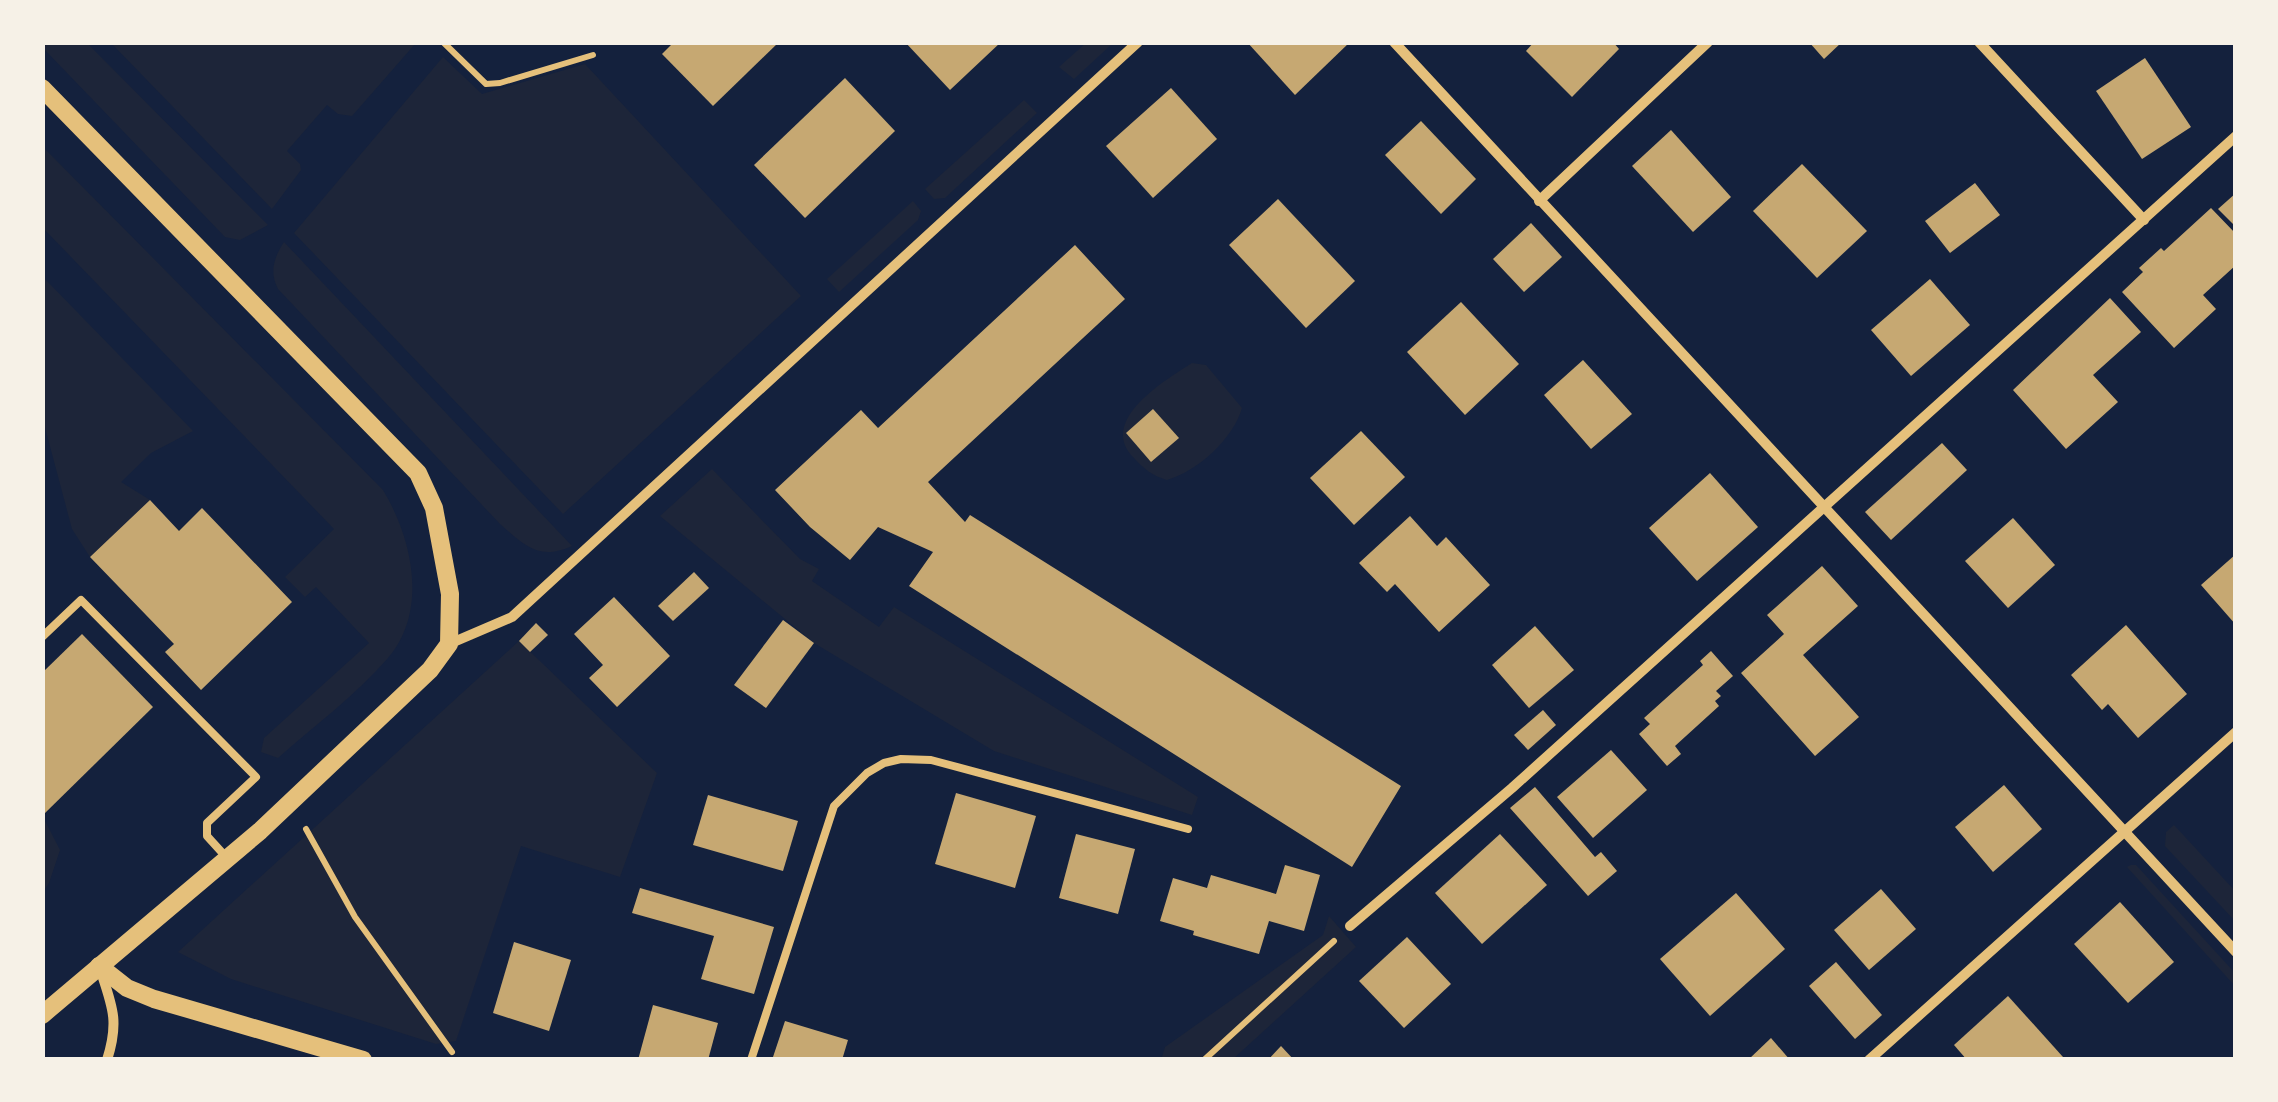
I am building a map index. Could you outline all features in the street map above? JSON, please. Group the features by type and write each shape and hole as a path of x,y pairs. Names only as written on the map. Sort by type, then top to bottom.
{"street":[{"path":"42,1015 228,858 384,716 450,644 512,616 542,590 1138,42"},
{"path":"1394,42 2236,952"},
{"path":"1539,201 1708,42"},
{"path":"1979,42 2144,220"},
{"path":"42,88 418,473 434,508 443,547 450,594 450,644"},
{"path":"1350,926 1512,788 2236,136"},
{"path":"1869,1060 2236,732"},
{"path":"99,966 115,1012 116,1032 107,1060"},
{"path":"99,966 127,988 154,999 363,1060"}],"lane":[{"path":"42,638 81,600 256,777 207,823 207,836 228,858"},
{"path":"751,1060 834,806 867,773 884,764 902,759 931,760 1188,829"}],"path":[{"path":"443,42 486,84 593,56"},
{"path":"306,829 355,917 452,1052"},
{"path":"1204,1060 1350,926"}],"shaded area":[{"path":"43,42 87,43 268,225 240,240 225,237 43,48"},
{"path":"111,43 416,43 352,116 338,114 327,105 287,151 301,170 272,209"},
{"path":"1086,43 1113,43 1074,79 1059,67"},
{"path":"443,57 482,94 585,64 801,296 563,514 294,233"},
{"path":"1024,100 1037,113 945,198 934,199 925,189"},
{"path":"42,146 383,490 402,530 412,574 412,596 401,639 362,685 278,758 261,752 264,738 369,643 316,587 305,597 285,577 334,529 43,228"},
{"path":"913,201 921,211 918,220 839,292 827,279"},
{"path":"284,242 572,546 550,552 533,549 500,524 278,289 274,265"},
{"path":"42,276 193,431 151,453 121,482 150,500 90,557 72,529 43,420"},
{"path":"1192,363 1206,365 1242,408 1231,431 1213,452 1191,469 1167,480 1149,472 1134,458 1125,444 1124,430 1139,403"},
{"path":"712,469 800,559 819,569 812,581 879,627 894,607 1198,797 1192,815 994,751 814,643 660,516"},
{"path":"519,641 657,773 620,877 521,846 456,1041 436,1044 231,979 178,952"},
{"path":"42,815 60,850 43,892"},
{"path":"2174,825 2235,891 2235,921 2165,846 2166,832"},
{"path":"2136,865 2235,973 2235,986 2127,867"},
{"path":"1329,916 1356,947 1233,1059 1161,1060 1165,1047 1323,935"}],"building":[{"path":"674,42 779,42 713,106 662,54"},
{"path":"905,42 1001,42 950,90"},
{"path":"1247,42 1350,42 1295,95"},
{"path":"1534,42 1613,42 1619,49 1572,97 1526,51"},
{"path":"1809,42 1842,42 1824,59"},
{"path":"2145,58 2191,127 2142,159 2096,91"},
{"path":"845,78 895,131 805,218 754,165"},
{"path":"1171,88 1217,139 1153,198 1106,146"},
{"path":"1421,121 1476,179 1441,214 1385,155"},
{"path":"1671,130 1731,197 1693,232 1632,166"},
{"path":"1802,164 1867,231 1817,278 1753,211"},
{"path":"1975,183 2000,215 1950,253 1925,221"},
{"path":"2236,193 2236,227 2218,209"},
{"path":"1278,199 1355,281 1306,328 1229,245"},
{"path":"2211,208 2236,234 2236,265 2203,295 2216,309 2174,348 2122,292 2143,272 2139,268"},
{"path":"1531,223 1562,257 1524,292 1493,259"},
{"path":"1075,245 1125,299 928,482 965,522 970,515 1401,786 1352,867 909,586 933,552 878,527 850,560 810,527 775,490 861,410 878,428"},
{"path":"1930,279 1970,325 1911,376 1871,330"},
{"path":"2110,298 2141,332 2093,375 2118,402 2066,449 2013,390"},
{"path":"1461,302 1519,364 1465,415 1407,352"},
{"path":"1583,360 1632,414 1591,449 1544,395"},
{"path":"1153,409 1179,438 1151,462 1126,433"},
{"path":"1361,431 1405,477 1354,525 1310,478"},
{"path":"1942,443 1967,470 1891,540 1865,512"},
{"path":"1710,473 1758,527 1697,581 1649,528"},
{"path":"150,500 179,531 202,508 292,602 201,690 165,652 174,644 90,557"},
{"path":"1410,516 1437,546 1446,537 1490,585 1439,632 1395,584 1387,592 1359,563"},
{"path":"2013,518 2055,565 2008,608 1965,561"},
{"path":"2236,554 2236,625 2201,585"},
{"path":"1822,566 1858,606 1803,655 1859,717 1815,756 1741,673 1784,634 1767,615"},
{"path":"694,572 709,588 673,621 658,606"},
{"path":"614,597 670,656 617,707 589,678 603,665 574,634"},
{"path":"783,620 814,643 766,708 734,685"},
{"path":"536,623 548,635 530,652 519,641"},
{"path":"2126,625 2187,694 2138,738 2108,704 2102,710 2071,675"},
{"path":"1535,626 1574,670 1529,708 1492,665"},
{"path":"82,634 153,707 42,816 42,673"},
{"path":"1711,651 1733,676 1716,691 1721,696 1715,701 1719,706 1675,746 1681,754 1667,766 1639,734 1650,724 1644,718 1703,665 1700,661"},
{"path":"1543,710 1556,725 1528,750 1514,735"},
{"path":"1611,750 1647,790 1593,838 1557,797"},
{"path":"2004,785 2042,829 1993,872 1955,827"},
{"path":"1535,787 1595,857 1601,852 1617,871 1588,896 1510,808"},
{"path":"956,793 1036,816 1015,888 935,864"},
{"path":"708,795 798,821 783,871 693,845"},
{"path":"1076,834 1135,849 1118,914 1059,898"},
{"path":"1500,834 1547,885 1482,944 1435,893"},
{"path":"1285,865 1320,875 1304,931 1269,921 1259,954 1160,921 1173,878 1207,888 1211,875 1276,894"},
{"path":"640,888 774,927 754,994 701,979 714,936 632,913"},
{"path":"1881,889 1916,929 1869,970 1834,930"},
{"path":"1736,893 1785,949 1710,1016 1660,959"},
{"path":"2120,902 2174,962 2128,1003 2074,944"},
{"path":"1407,937 1451,984 1404,1028 1359,981"},
{"path":"514,942 571,960 549,1031 493,1013"},
{"path":"1836,962 1882,1015 1855,1039 1809,986"},
{"path":"2008,996 2063,1057 2060,1060 1967,1060 1954,1045"},
{"path":"653,1005 718,1023 708,1060 638,1060"},
{"path":"785,1021 848,1040 842,1060 772,1060"},
{"path":"1771,1038 1790,1060 1748,1060"},
{"path":"1281,1046 1294,1060 1268,1060"}]}
